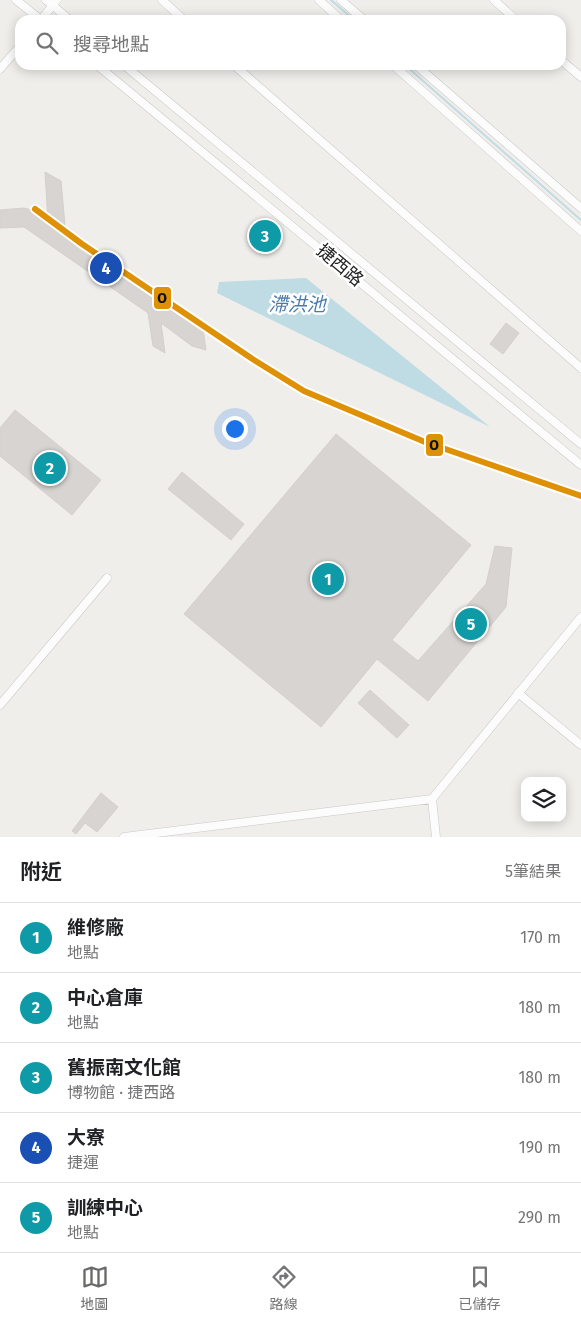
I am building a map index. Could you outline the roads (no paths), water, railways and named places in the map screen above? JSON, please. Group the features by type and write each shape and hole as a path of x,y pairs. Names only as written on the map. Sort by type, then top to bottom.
{"street":[{"path":"16,0 35,15"},
{"path":"46,0 55,3 66,15"},
{"path":"162,0 178,15"},
{"path":"319,0 336,15"},
{"path":"341,0 358,15"},
{"path":"494,0 510,15"},
{"path":"45,15 55,3"},
{"path":"0,69 15,52"},
{"path":"566,64 581,77"},
{"name":"捷西路","path":"103,70 581,465"},
{"name":"捷西路","path":"130,70 581,444"},
{"path":"240,70 581,368"},
{"path":"399,70 581,230"},
{"path":"422,70 581,208"},
{"path":"0,705 107,578"},
{"path":"124,837 172,834 432,799 581,617"},
{"path":"518,693 581,745"},
{"path":"432,799 436,837"}],"water":[{"name":"滯洪池","path":"306,278 490,427 217,293 219,282"}],"waterway":[{"path":"331,0 348,15"},
{"path":"411,70 581,220"}],"place":[{"name":"舊振南文化館","path":"265,236"},
{"name":"大寮","path":"106,268"},
{"name":"中心倉庫","path":"50,468"},
{"name":"維修廠","path":"328,579"},
{"name":"訓練中心","path":"471,624"}]}
